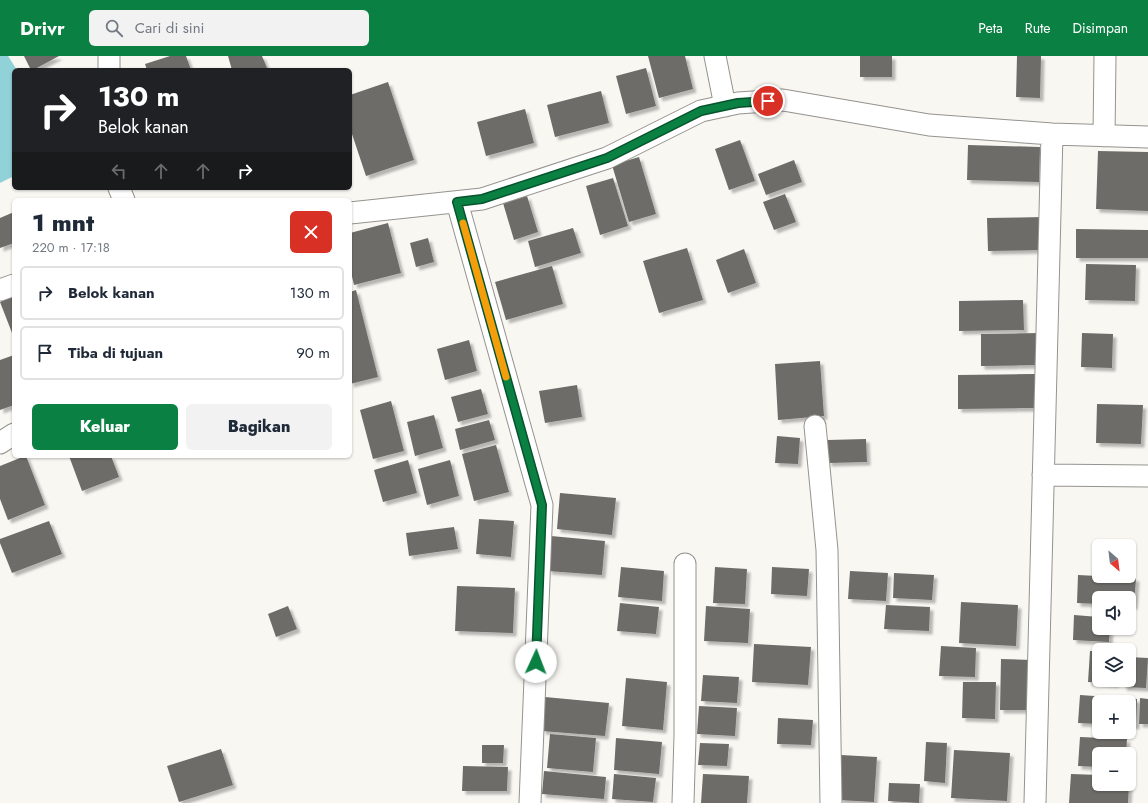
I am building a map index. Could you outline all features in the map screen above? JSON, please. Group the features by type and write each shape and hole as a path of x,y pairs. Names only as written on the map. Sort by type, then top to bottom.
{"street":[{"path":"109,56 109,68"},
{"path":"715,56 725,106"},
{"path":"1104,136 1105,56"},
{"path":"352,214 482,199 607,158 701,111 738,103 783,100 929,124 1052,134 1148,137"},
{"path":"1035,803 1052,134"},
{"path":"457,202 542,505 530,803"},
{"path":"0,290 12,286"},
{"path":"815,426 827,550 831,803"},
{"path":"0,443 12,435"},
{"path":"1043,475 1148,476"},
{"path":"684,803 685,564"}],"water":[{"path":"0,56 8,56 16,68 12,68 12,177 0,183"}],"building":[{"path":"24,56 59,56 37,68 30,68"},
{"path":"170,56 186,56 190,68 146,68 145,64"},
{"path":"228,56 262,56 267,68 231,68"},
{"path":"648,56 685,56 693,89 659,98"},
{"path":"860,56 892,56 892,77 860,77"},
{"path":"1017,56 1041,56 1040,98 1016,97"},
{"path":"646,68 656,106 626,114 616,76"},
{"path":"388,82 414,160 366,176 352,134 352,94"},
{"path":"601,91 609,123 555,137 547,105"},
{"path":"525,109 534,143 486,156 477,122"},
{"path":"740,140 755,181 729,190 715,149"},
{"path":"968,145 1040,147 1039,182 967,180"},
{"path":"1098,151 1148,152 1148,211 1096,209"},
{"path":"639,157 656,214 629,222 612,165"},
{"path":"794,160 802,182 766,195 758,174"},
{"path":"613,178 628,226 600,235 586,186"},
{"path":"785,194 796,222 774,230 763,202"},
{"path":"527,196 538,232 514,240 503,203"},
{"path":"12,213 12,244 0,248 0,218"},
{"path":"1044,217 1044,250 988,251 987,218"},
{"path":"388,223 401,273 354,285 352,276 352,232"},
{"path":"573,228 581,253 535,267 528,241"},
{"path":"1076,229 1148,230 1148,258 1076,258"},
{"path":"428,238 434,262 416,267 410,243"},
{"path":"687,248 703,300 659,313 643,261"},
{"path":"744,249 756,283 728,293 716,260"},
{"path":"1086,264 1136,265 1135,301 1085,300"},
{"path":"552,266 563,304 506,320 495,282"},
{"path":"356,290 378,377 352,384 352,291"},
{"path":"12,297 12,333 0,302"},
{"path":"1023,300 1024,330 959,331 959,301"},
{"path":"1043,333 1043,365 981,366 981,334"},
{"path":"1082,333 1113,334 1112,368 1081,367"},
{"path":"469,340 477,371 445,380 437,349"},
{"path":"12,356 12,406 0,410 0,360"},
{"path":"820,361 824,416 778,420 775,364"},
{"path":"1036,374 1037,408 958,409 958,375"},
{"path":"577,385 582,417 545,423 539,391"},
{"path":"481,389 488,414 458,422 451,397"},
{"path":"391,401 404,451 373,459 360,410"},
{"path":"1097,404 1143,405 1141,444 1096,443"},
{"path":"434,415 443,448 415,456 407,422"},
{"path":"489,420 495,440 460,450 455,429"},
{"path":"777,436 800,438 798,464 775,463"},
{"path":"866,439 867,462 828,463 828,440"},
{"path":"496,445 509,492 474,501 462,454"},
{"path":"20,458 27,458 45,505 8,520 0,499 0,466"},
{"path":"70,458 112,458 119,477 82,491"},
{"path":"408,460 417,493 383,502 374,470"},
{"path":"450,460 459,496 427,505 418,469"},
{"path":"560,493 616,498 612,535 557,529"},
{"path":"479,519 514,521 511,557 476,554"},
{"path":"49,521 62,554 12,573 0,543 0,539"},
{"path":"454,527 458,549 409,556 406,533"},
{"path":"551,536 605,541 602,575 548,571"},
{"path":"621,567 664,571 662,601 618,597"},
{"path":"715,567 747,569 745,604 713,603"},
{"path":"772,567 809,569 807,596 771,594"},
{"path":"850,571 888,573 886,601 848,599"},
{"path":"894,573 934,575 932,600 893,598"},
{"path":"1078,575 1092,576 1092,583 1136,583 1135,591 1092,591 1092,604 1077,603"},
{"path":"457,586 515,588 513,633 455,631"},
{"path":"961,602 1018,605 1016,646 959,643"},
{"path":"620,603 659,607 656,634 617,631"},
{"path":"886,605 930,607 929,631 884,629"},
{"path":"288,606 297,629 276,637 268,614"},
{"path":"706,606 750,609 748,643 704,641"},
{"path":"1074,615 1092,616 1092,635 1110,635 1109,642 1073,640"},
{"path":"754,644 811,647 808,685 752,682"},
{"path":"941,646 976,648 975,677 939,676"},
{"path":"1090,651 1092,651 1092,682 1088,682"},
{"path":"1136,657 1148,658 1146,688 1123,687 1136,687"},
{"path":"1001,659 1033,660 1032,710 1000,710"},
{"path":"703,675 739,677 737,703 701,701"},
{"path":"626,678 667,682 663,730 622,726"},
{"path":"963,682 996,682 995,719 962,718"},
{"path":"1080,695 1092,696 1092,724 1078,723"},
{"path":"545,697 609,703 605,736 542,731"},
{"path":"1140,698 1148,699 1148,724 1139,724"},
{"path":"1136,699 1137,699 1136,726"},
{"path":"699,706 737,708 735,736 697,734"},
{"path":"778,718 813,720 811,745 777,744"},
{"path":"550,734 596,738 593,772 547,768"},
{"path":"1080,737 1092,738 1092,739 1127,739 1126,747 1092,747 1092,767 1078,766"},
{"path":"616,738 662,742 659,774 614,770"},
{"path":"926,742 947,743 945,783 924,781"},
{"path":"700,743 729,744 727,766 698,765"},
{"path":"482,745 504,745 503,763 482,763"},
{"path":"221,749 233,785 179,802 167,766"},
{"path":"954,750 1010,753 1007,801 951,798"},
{"path":"841,755 877,757 874,802 839,800"},
{"path":"463,766 508,767 507,791 462,791"},
{"path":"544,771 606,777 604,799 542,794"},
{"path":"614,774 656,778 653,802 612,799"},
{"path":"703,774 749,776 747,803 701,803"},
{"path":"1071,774 1092,775 1092,791 1129,791 1128,803 1069,803"},
{"path":"889,783 920,784 919,803 888,801"}],"slow traffic":[{"path":"463,223 506,377"}],"route":[{"path":"536,662 542,505 457,202 482,199 607,158 701,111 738,103 768,101"}]}
